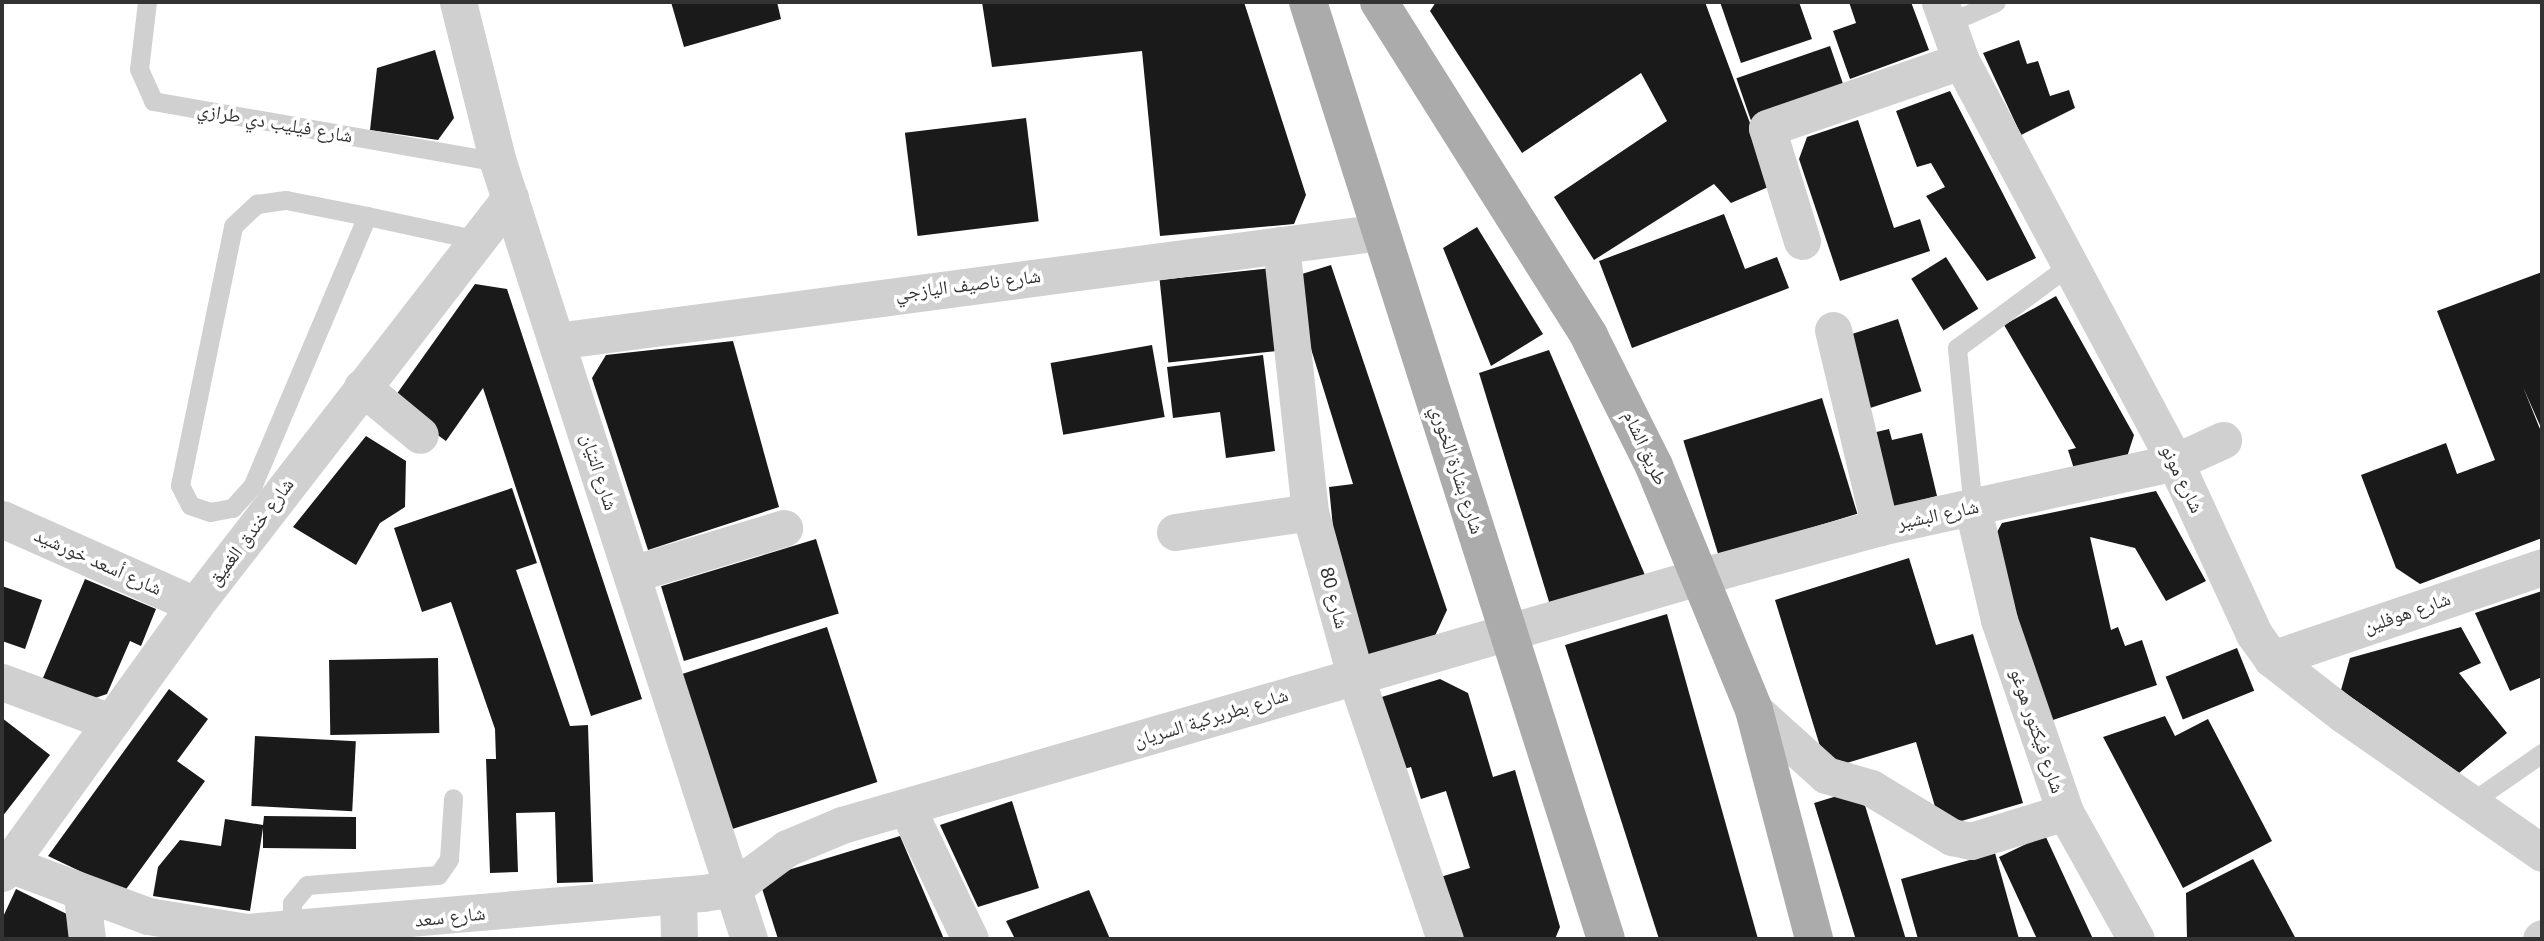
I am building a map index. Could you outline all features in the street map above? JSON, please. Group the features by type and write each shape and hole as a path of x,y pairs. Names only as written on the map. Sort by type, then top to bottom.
{"main road":[{"name":"شارع بشارة الخوري","path":"1308,2 1606,939"},
{"name":"طريق الشام","path":"1380,2 1589,336 1702,576 1754,710 1814,939"}],"street":[{"name":"شارع التيّان","path":"458,2 498,162 749,939"},
{"name":"شارع مونو","path":"1944,12 1961,61 2067,267 2175,462 2254,634 2272,659 2542,853"},
{"path":"1802,241 1767,128 1961,61"},
{"name":"شارع خندق الغميق","path":"5,868 195,605 510,198"},
{"name":"شارع ناصيف اليازجي","path":"556,341 858,294 1381,232"},
{"name":"شارع 80","path":"1281,245 1311,512 1355,675 1445,939"},
{"path":"1833,330 1880,527"},
{"path":"362,387 420,435"},
{"name":"شارع البشير","path":"1702,576 1880,527 1973,509 2175,462 2223,440"},
{"name":"شارع فيكتور هوغو","path":"1973,509 1998,620 2065,812 2136,939"},
{"path":"1175,532 1311,512"},
{"name":"شارع أسعد خورشيد","path":"2,519 195,605"},
{"path":"632,575 784,528"},
{"name":"شارع هوفلين","path":"2272,659 2542,567"},
{"name":"شارع بطريركية السريان","path":"733,888 813,834 1355,675 1510,634 1702,576"},
{"path":"2,682 111,722"},
{"path":"1754,710 1826,775 1871,788 1952,837 1971,841 2065,812"},
{"path":"907,808 970,939"},
{"name":"شارع سعد","path":"5,868 82,896 194,926 364,932 678,897 733,888"},
{"path":"82,896 87,939"},
{"path":"678,897 680,939"}],"lane":[{"name":"شارع فيليب دي طرازي","path":"147,2 139,69 153,100 498,162"},
{"path":"1944,12 1996,2"},
{"path":"367,216 253,485 232,508 211,512 190,505 180,485 233,226 257,204 286,200 367,216 478,240"},
{"path":"1973,509 1957,348 2067,267"},
{"path":"2470,803 2542,753"},
{"path":"292,930 292,903 307,885 438,875 449,859 453,798"}],"building":[{"path":"671,2 777,2 781,19 684,47"},
{"path":"982,2 1244,2 1306,195 1294,224 1160,236 1142,51 992,67"},
{"path":"1436,2 1705,2 1773,185 1731,203 1714,184 1594,260 1554,197 1667,121 1641,73 1522,153 1430,11"},
{"path":"1720,2 1799,2 1812,39 1741,63"},
{"path":"1849,2 1911,2 1929,50 1850,79 1833,31 1856,23"},
{"path":"2019,40 2027,64 2038,61 2050,96 2069,90 2075,108 2021,135 1983,53"},
{"path":"1830,46 1845,89 1751,122 1736,78"},
{"path":"435,50 454,118 438,140 370,130 377,68"},
{"path":"1950,91 2036,258 1987,281 1926,196 1945,187 1931,163 1917,167 1896,111"},
{"path":"1026,118 1039,221 918,236 905,133"},
{"path":"1858,120 1894,228 1920,219 1930,251 1840,281 1799,159 1807,137"},
{"path":"1724,214 1745,269 1777,257 1789,288 1632,348 1599,261"},
{"path":"1477,227 1543,334 1491,366 1443,248"},
{"path":"1946,257 1978,309 1944,330 1911,279"},
{"path":"1331,265 1447,610 1433,640 1354,664 1341,608 1329,487 1353,484 1289,278"},
{"path":"1273,268 1282,351 1168,362 1160,280"},
{"path":"2542,272 2542,430 2523,387 2542,434 2542,538 2420,584 2396,568 2361,475 2446,443 2457,474 2495,460 2437,311"},
{"path":"475,284 507,289 642,699 591,716 483,388 446,441 391,402"},
{"path":"2056,296 2134,435 2126,460 2076,475 2068,450 2076,448 2004,325"},
{"path":"1898,319 1921,391 1870,408 1847,336"},
{"path":"733,341 779,507 648,550 592,378 606,355"},
{"path":"1152,345 1165,417 1063,435 1051,363"},
{"path":"1549,350 1645,575 1550,605 1479,373"},
{"path":"1263,355 1275,451 1226,458 1220,412 1173,418 1167,367"},
{"path":"1822,398 1857,514 1719,556 1683,440"},
{"path":"1889,429 1892,440 1922,433 1937,496 1885,509 1868,434"},
{"path":"366,436 406,461 405,507 380,523 356,565 293,527"},
{"path":"512,488 537,563 516,570 570,726 588,725 593,882 557,883 555,812 516,813 518,872 490,873 486,759 496,759 495,729 451,602 422,612 394,528"},
{"path":"2156,491 2206,581 2166,601 2135,548 2090,537 2111,630 2118,627 2125,646 2142,640 2157,685 2047,722 1988,548 2002,523"},
{"path":"816,539 839,614 684,661 661,586"},
{"path":"1909,558 1936,645 1973,634 2023,803 1941,827 1916,742 1827,769 1775,600"},
{"path":"85,579 156,609 141,646 130,641 107,694 83,702 40,685"},
{"path":"2,586 42,600 25,649 2,641"},
{"path":"2542,591 2542,677 2510,691 2475,613"},
{"path":"1667,614 1758,939 1659,939 1565,645"},
{"path":"827,627 877,782 731,830 681,675"},
{"path":"2461,627 2481,663 2459,673 2507,733 2459,773 2341,690 2350,658"},
{"path":"2237,648 2254,691 2183,719 2166,677"},
{"path":"438,658 439,733 330,735 329,660"},
{"path":"1440,679 1468,693 1493,777 1515,770 1560,927 1555,939 1456,939 1437,878 1470,868 1446,791 1421,799 1411,767 1393,772 1372,700"},
{"path":"169,689 208,719 177,761 205,781 124,892 48,856"},
{"path":"2165,716 2175,736 2208,719 2272,841 2183,888 2103,737"},
{"path":"2,718 50,755 2,817"},
{"path":"255,736 356,741 352,811 251,806"},
{"path":"1860,789 1906,939 1856,939 1814,803"},
{"path":"1012,801 1039,888 978,907 940,825"},
{"path":"264,816 356,817 356,849 263,848 263,828 250,911 153,896 158,867 180,840 221,846 225,819 263,825"},
{"path":"2045,835 2093,939 2037,939 1999,857"},
{"path":"900,836 944,939 778,939 759,879"},
{"path":"1995,853 2019,939 1918,939 1901,879"},
{"path":"2253,859 2296,939 2187,939 2186,893"},
{"path":"16,889 79,920 69,939 2,939 2,919"},
{"path":"1089,890 1110,939 1015,939 1006,921"}]}
